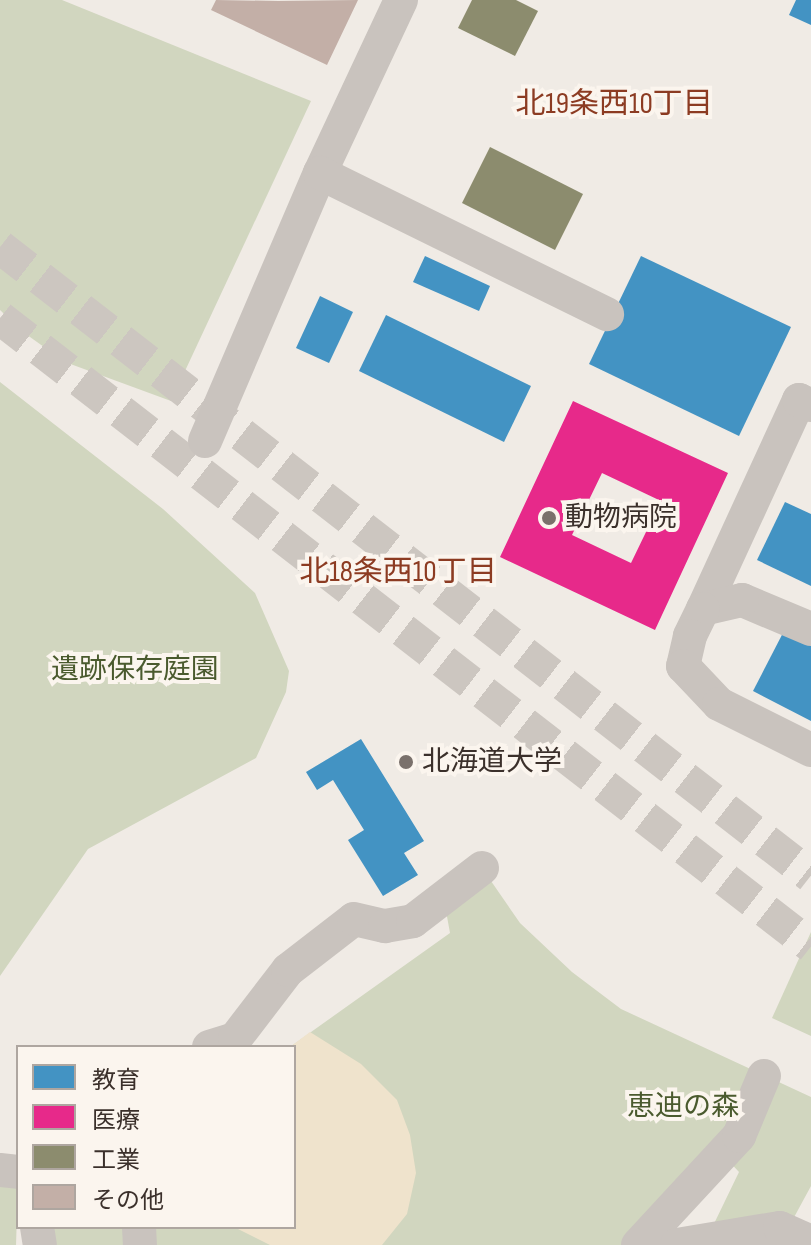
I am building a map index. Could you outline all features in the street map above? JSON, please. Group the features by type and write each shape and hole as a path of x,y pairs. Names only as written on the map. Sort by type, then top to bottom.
{"street":[{"path":"205,441 320,173 401,0"},
{"path":"320,173 607,314"},
{"path":"811,405 799,400 690,636 683,666 719,704 811,750"},
{"path":"703,609 742,600 811,629"},
{"path":"216,1045 235,1039 288,970 354,919 385,926 413,921 482,868"},
{"path":"638,1245 739,1136 764,1076"},
{"path":"677,1245 780,1228 811,1242"}],"green space":[{"path":"0,0 62,0 311,101 171,401 65,362 23,332 0,310"},
{"name":"遺跡保存庭園","path":"0,382 163,509 255,593 289,671 286,692 256,758 88,849 0,976"},
{"name":"恵迪の森","path":"482,868 520,923 572,972 621,1009 811,1097 811,1186 779,1245 710,1232 739,1172 723,1155 638,1245 52,1245 52,1229 296,1229 296,1045 293,1045 450,933 444,900"},
{"path":"811,932 811,1036 772,1018"},
{"path":"0,1183 16,1184 16,1245 0,1245"}],"sand":[{"path":"310,1032 361,1064 397,1100 410,1135 416,1173 407,1214 382,1245 270,1245 238,1229 296,1229 296,1045 293,1045"}],"building: 教育":[{"path":"796,0 811,0 811,25 789,15"},
{"path":"425,256 490,286 479,311 413,282"},
{"path":"641,256 791,327 739,436 589,364"},
{"path":"320,296 353,312 329,363 296,348"},
{"path":"386,315 531,386 504,442 359,371"},
{"path":"785,502 811,514 811,586 757,560"},
{"path":"785,629 811,642 811,721 753,691"},
{"path":"361,739 424,841 404,853 418,875 383,896 348,840 364,830 333,780 317,790 306,772"}],"building: 医療":[{"name":"動物病院","path":"573,401 728,473 655,630 500,557","holes":["602,473 661,501 631,563 572,535"]}],"building: 工業":[{"path":"472,0 516,0 538,11 515,56 458,28"},
{"path":"490,147 583,194 555,250 462,203"}],"building: その他":[{"path":"216,0 358,0 327,65 211,10"}],"tunnel":[{"path":"0,247 811,876"},
{"path":"0,318 811,946"}],"place":[{"name":"動物病院","path":"549,518"},
{"name":"北海道大学","path":"406,762"}],"district":[{"name":"北19条西10丁目","path":"614,104"},
{"name":"北18条西10丁目","path":"398,572"}]}
